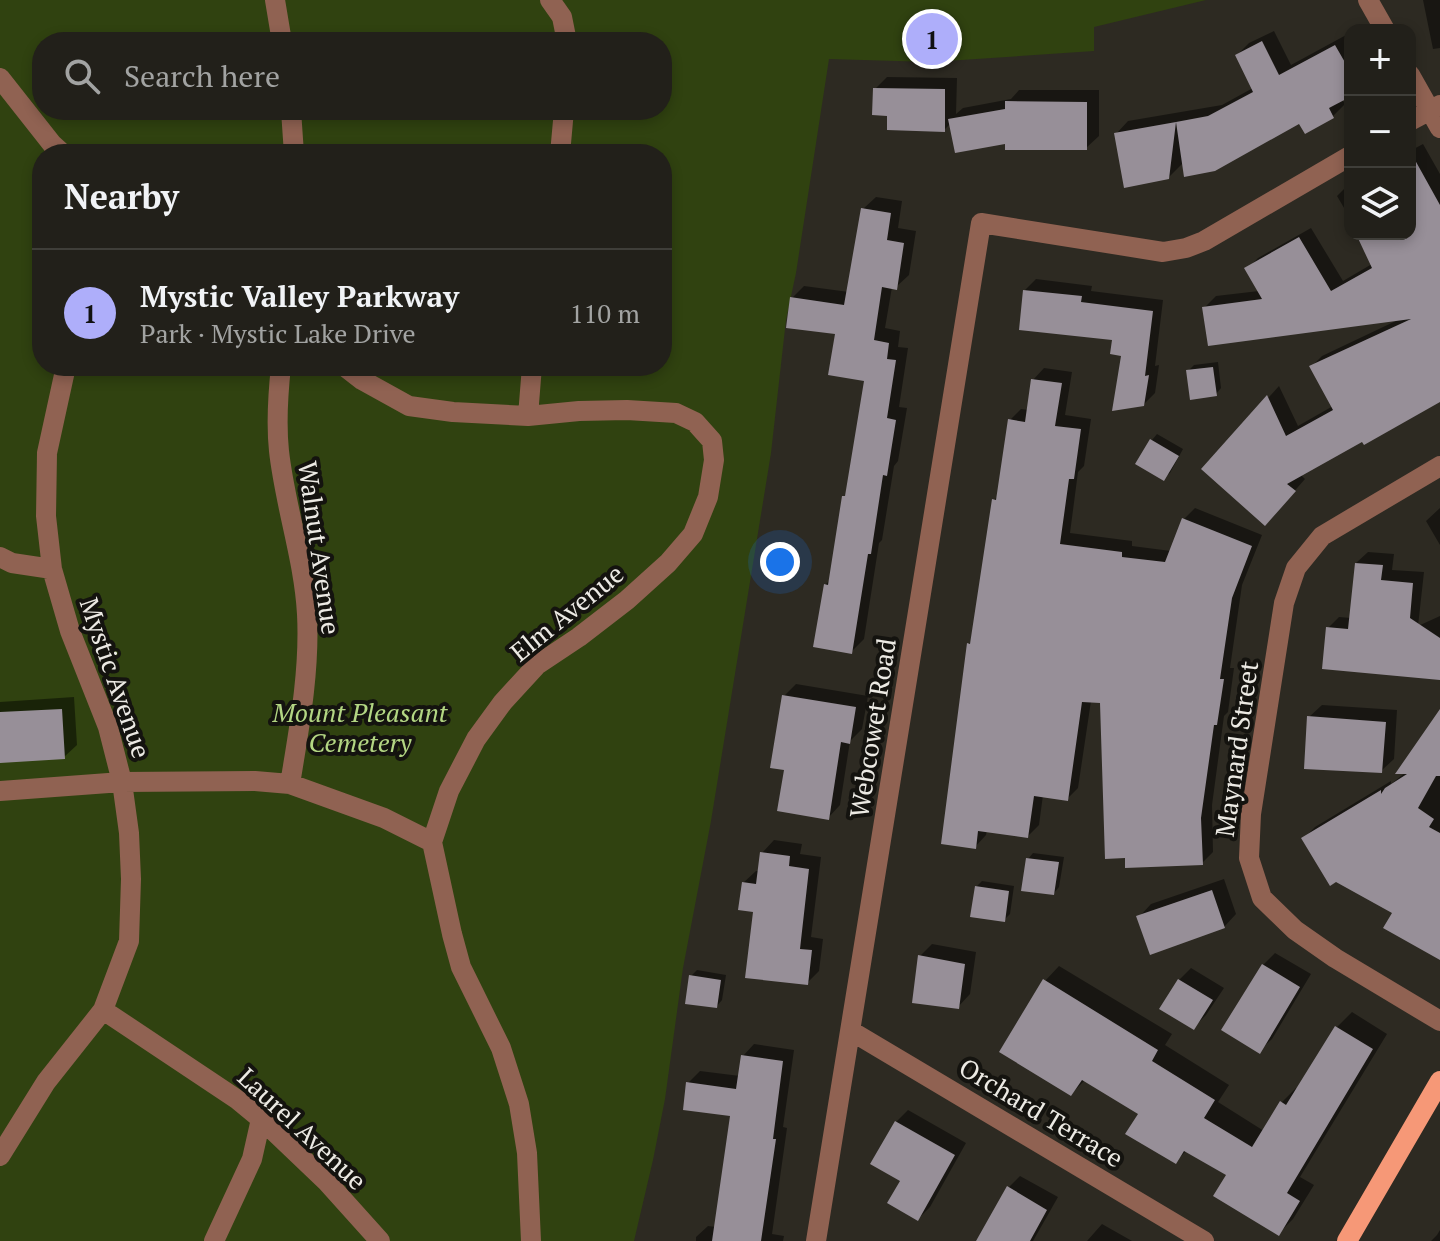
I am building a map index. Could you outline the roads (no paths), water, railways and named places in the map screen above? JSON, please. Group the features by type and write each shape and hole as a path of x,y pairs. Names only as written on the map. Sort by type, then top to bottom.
{"main road":[{"path":"1347,1241 1440,1081"}],"street":[{"path":"275,0 280,32"},
{"path":"550,0 562,17 565,32"},
{"path":"1368,0 1382,24"},
{"path":"0,78 32,119"},
{"path":"1416,84 1437,114 1416,119"},
{"path":"33,120 52,144"},
{"path":"292,120 293,144"},
{"path":"561,144 563,120"},
{"name":"Webcowet Road","path":"816,1241 981,223 1163,252 1186,248 1204,241 1344,159"},
{"name":"Mystic Avenue","path":"0,1156 46,1082 103,1010 129,941 130,849 122,782 108,727 70,631 52,569 46,516 47,453 64,376"},
{"name":"Walnut Avenue","path":"280,376 279,451 307,614 306,674 290,784"},
{"path":"357,376 409,406 528,416 531,376"},
{"name":"Elm Avenue","path":"432,842 449,791 476,739 503,702 537,665 627,600 668,563 693,534 708,497 714,460 712,441 695,422 676,413 627,410 528,416"},
{"name":"Maynard Street","path":"1440,466 1322,536 1296,568 1284,603 1251,814 1249,858 1262,898 1295,930 1335,958 1440,1021"},
{"path":"0,557 12,563 52,569"},
{"path":"0,791 122,782 255,781 290,784 384,818 432,842 461,967 501,1048 519,1104 527,1153 531,1241"},
{"name":"Laurel Avenue","path":"103,1010 238,1100 261,1119 327,1182 380,1241"},
{"name":"Orchard Terrace","path":"851,1031 1204,1241"},
{"path":"214,1241 252,1159 261,1119"}],"place":[{"name":"Mystic Valley Parkway","path":"932,39"}],"park label":[{"name":"Mount Pleasant Cemetery","path":"360,728"}]}
